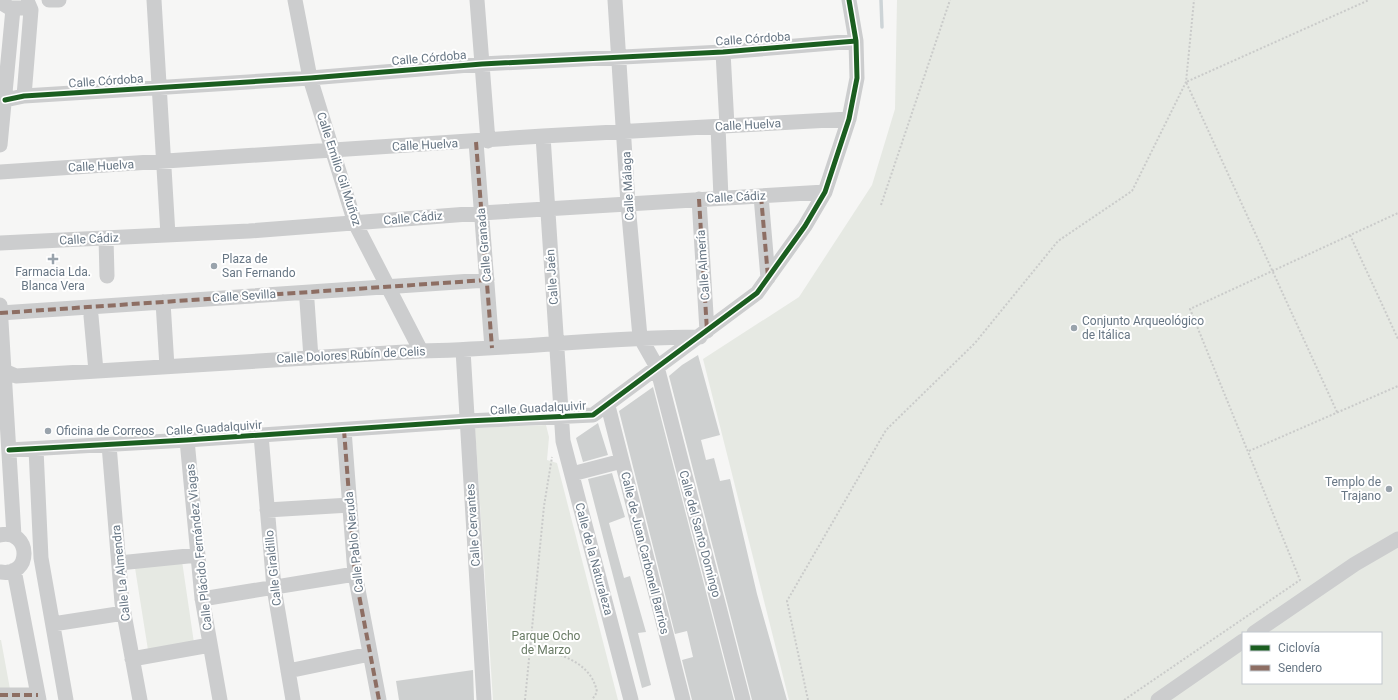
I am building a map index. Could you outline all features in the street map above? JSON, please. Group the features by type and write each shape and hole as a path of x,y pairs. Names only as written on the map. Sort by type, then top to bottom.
{"street":[{"path":"49,0 59,0"},
{"path":"154,0 165,162 168,235"},
{"name":"Calle Emilio Gil Muñoz","path":"295,0 310,78 355,223 421,351"},
{"name":"Calle Granada","path":"477,0 482,64 481,213 492,348"},
{"name":"Calle Málaga","path":"615,0 625,132 628,204 640,337 657,367"},
{"name":"Calle Guadalquivir","path":"9,450 109,445 467,421 593,416 757,293 805,226 825,192 850,119 857,78 856,42 849,0"},
{"path":"0,2 4,6 13,9 22,8 29,2 31,10 24,96"},
{"path":"0,144 13,9"},
{"name":"Calle Córdoba","path":"5,100 24,96 310,78 482,64 723,52 856,42"},
{"path":"721,198 723,52"},
{"name":"Calle Huelva","path":"0,172 543,136 850,119"},
{"name":"Calle Jaén","path":"543,136 562,418"},
{"name":"Calle Cádiz","path":"0,244 248,232 481,213 825,192"},
{"path":"761,196 768,278"},
{"name":"Calle Almería","path":"699,199 703,334"},
{"path":"106,238 107,276"},
{"name":"Calle Sevilla","path":"0,313 487,280"},
{"path":"308,301 311,358"},
{"path":"163,302 167,367"},
{"path":"0,305 2,370 9,450 7,536 22,544 24,550 23,562 7,571 39,698 0,695"},
{"path":"91,316 96,371"},
{"name":"Calle Dolores Rubín de Celis","path":"2,370 16,376 421,351 463,350 703,334"},
{"name":"Calle Cervantes","path":"463,350 484,700"},
{"name":"Calle del Santo Domingo","path":"657,367 744,700"},
{"name":"Calle de Juan Carbonell Barrios","path":"608,406 683,700"},
{"name":"Calle de la Naturaleza","path":"562,418 563,441 631,700"},
{"name":"Calle Pablo Neruda","path":"344,430 355,574 379,700"},
{"name":"Calle Giraldillo","path":"261,435 274,588 293,700"},
{"name":"Calle Plácido Fernández Viagas","path":"187,440 202,599 220,700"},
{"name":"Calle La Almendra","path":"109,445 124,613 140,700"},
{"path":"36,449 41,558 66,700"},
{"path":"572,474 622,461"},
{"path":"267,510 350,505"},
{"path":"1255,632 1355,564 1398,539"},
{"path":"119,563 198,555"},
{"path":"202,599 355,574"},
{"path":"53,624 124,613"},
{"path":"1158,700 1242,642"},
{"path":"132,659 210,644"},
{"path":"288,670 370,654"}],"path":[{"path":"881,205 950,0"},
{"path":"808,700 787,601 886,430 975,343 1058,241 1132,190 1186,82 1194,0"},
{"path":"1186,82 1369,0"},
{"path":"1186,82 1337,412"},
{"path":"1124,700 1300,580 1190,309 1398,213"},
{"path":"1350,235 1398,339"},
{"path":"1248,452 1398,386"},
{"path":"525,700 544,506 552,456 563,441"},
{"path":"530,645 576,662 588,670 595,682 597,692 592,700"}],"green space":[{"name":"Conjunto Arqueológico de Itálica","path":"897,0 1398,0 1398,700 789,700 703,359 799,297 872,185 895,109"},
{"name":"Parque Ocho de Marzo","path":"546,425 549,437 547,460 557,463 618,700 493,700 475,428"},
{"path":"182,561 194,643 148,650 135,568"},
{"path":"1,640 12,700 0,700"}],"building":[{"path":"698,355 720,435 701,440 706,460 714,458 720,481 730,479 757,594 787,700 752,700 669,376 682,365"},
{"path":"653,387 734,700 692,700 682,660 693,657 687,631 675,634 619,411"},
{"path":"598,423 608,455 583,462 576,438"},
{"path":"612,473 625,517 609,523 624,578 630,576 646,632 638,633 651,685 642,688 588,479"},
{"path":"473,670 474,700 399,700 396,681"}],"waterway":[{"path":"881,0 882,27"}],"marked path":[{"path":"476,142 492,348"},
{"path":"761,196 768,277"},
{"path":"699,199 707,331"},
{"path":"0,313 487,280"},
{"path":"344,430 355,574 379,700"},
{"path":"0,695 38,695"}],"cycle path":[{"path":"9,450 187,440 467,421 593,415 757,293 805,226 825,192 849,119 857,78 856,41 849,0"},
{"path":"5,100 24,96 310,78 482,64 723,52 856,41"}],"place":[{"name":"Farmacia Lda. Blanca Vera","path":"53,259"},
{"name":"Plaza de San Fernando","path":"214,266"},
{"name":"Conjunto Arqueológico de Itálica","path":"1074,328"},
{"name":"Oficina de Correos","path":"48,431"},
{"name":"Templo de Trajano","path":"1389,489"}]}
